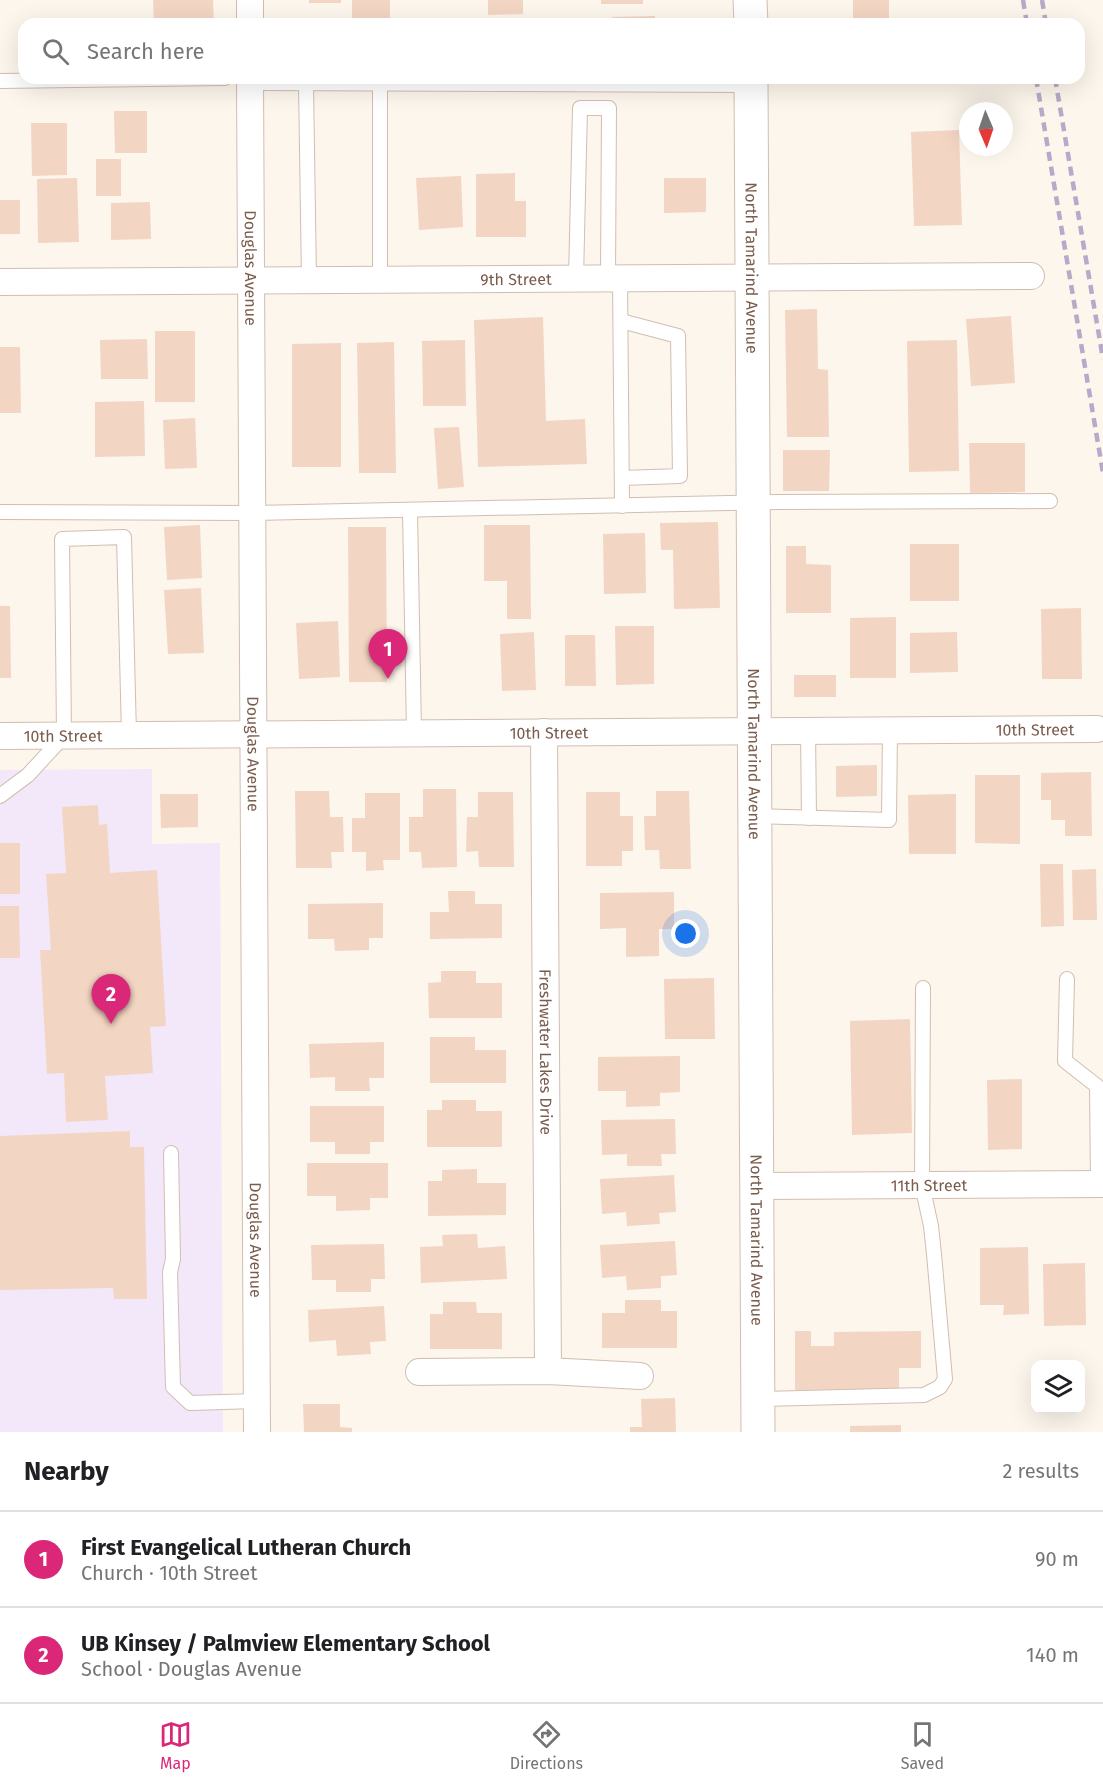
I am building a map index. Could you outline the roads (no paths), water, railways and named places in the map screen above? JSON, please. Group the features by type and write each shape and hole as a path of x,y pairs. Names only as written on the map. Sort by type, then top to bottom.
{"street":[{"path":"249,0 250,18"},
{"path":"750,0 751,18"},
{"name":"Douglas Avenue","path":"250,84 257,1432"},
{"name":"North Tamarind Avenue","path":"751,84 758,1432"},
{"name":"9th Street","path":"0,282 1031,276"},
{"name":"10th Street","path":"0,736 1096,729"},
{"name":"Freshwater Lakes Drive","path":"544,732 548,1371"},
{"name":"11th Street","path":"756,1186 1100,1184"},
{"path":"419,1372 548,1371 640,1376"}],"lane":[{"path":"0,81 18,81"},
{"path":"306,84 309,281"},
{"path":"380,84 380,280"},
{"path":"576,279 580,108 609,108 614,278 621,321 622,506"},
{"path":"621,321 678,336 680,476 622,477"},
{"path":"0,512 252,513 753,503 1050,501"},
{"path":"410,510 414,733"},
{"path":"0,796 28,775 64,736 62,539 124,537 129,735"},
{"path":"808,730 809,818"},
{"path":"755,816 889,820 890,730"},
{"path":"1067,979 1065,1061 1097,1086 1100,1184"},
{"path":"758,1399 924,1395 940,1387 945,1379 946,1369 931,1226 922,1185 923,988"},
{"path":"171,1153 172,1387 190,1403 256,1401"}],"railway":[{"path":"1023,0 1026,18"},
{"path":"1042,0 1045,18"},
{"path":"1037,84 1103,473"},
{"path":"1056,84 1103,359"}],"place":[{"name":"First Evangelical Lutheran Church","path":"388,679"},
{"name":"UB Kinsey / Palmview Elementary School","path":"111,1024"}]}
